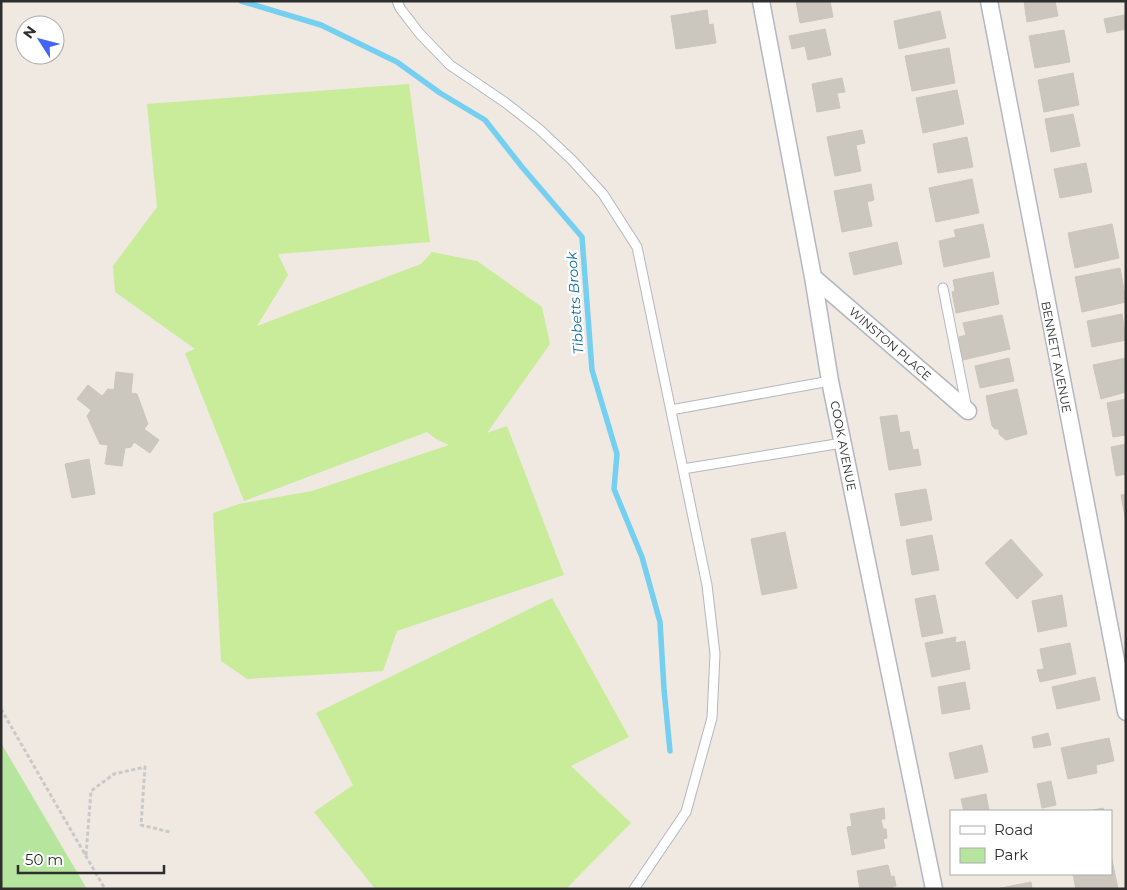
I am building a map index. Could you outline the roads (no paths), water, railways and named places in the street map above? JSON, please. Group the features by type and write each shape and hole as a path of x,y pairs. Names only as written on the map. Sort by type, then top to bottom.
{"street":[{"name":"COOK AVENUE","path":"761,1 842,443 934,889"},
{"name":"BENNETT AVENUE","path":"989,1 1126,712"},
{"name":"WINSTON PLACE","path":"813,277 968,411"}],"lane":[{"path":"397,1 400,8 420,34 450,65 506,103 539,129 572,160 603,194 637,247 707,585 716,654 712,718 686,812 634,889"},
{"path":"943,288 968,411"},
{"path":"671,410 830,381"},
{"path":"683,470 842,443"}],"waterway":[{"name":"Tibbetts Brook","path":"241,1 321,25 397,62 440,93 485,120 522,167 582,237 592,370 617,454 614,489 642,557 660,622 670,751"}]}
